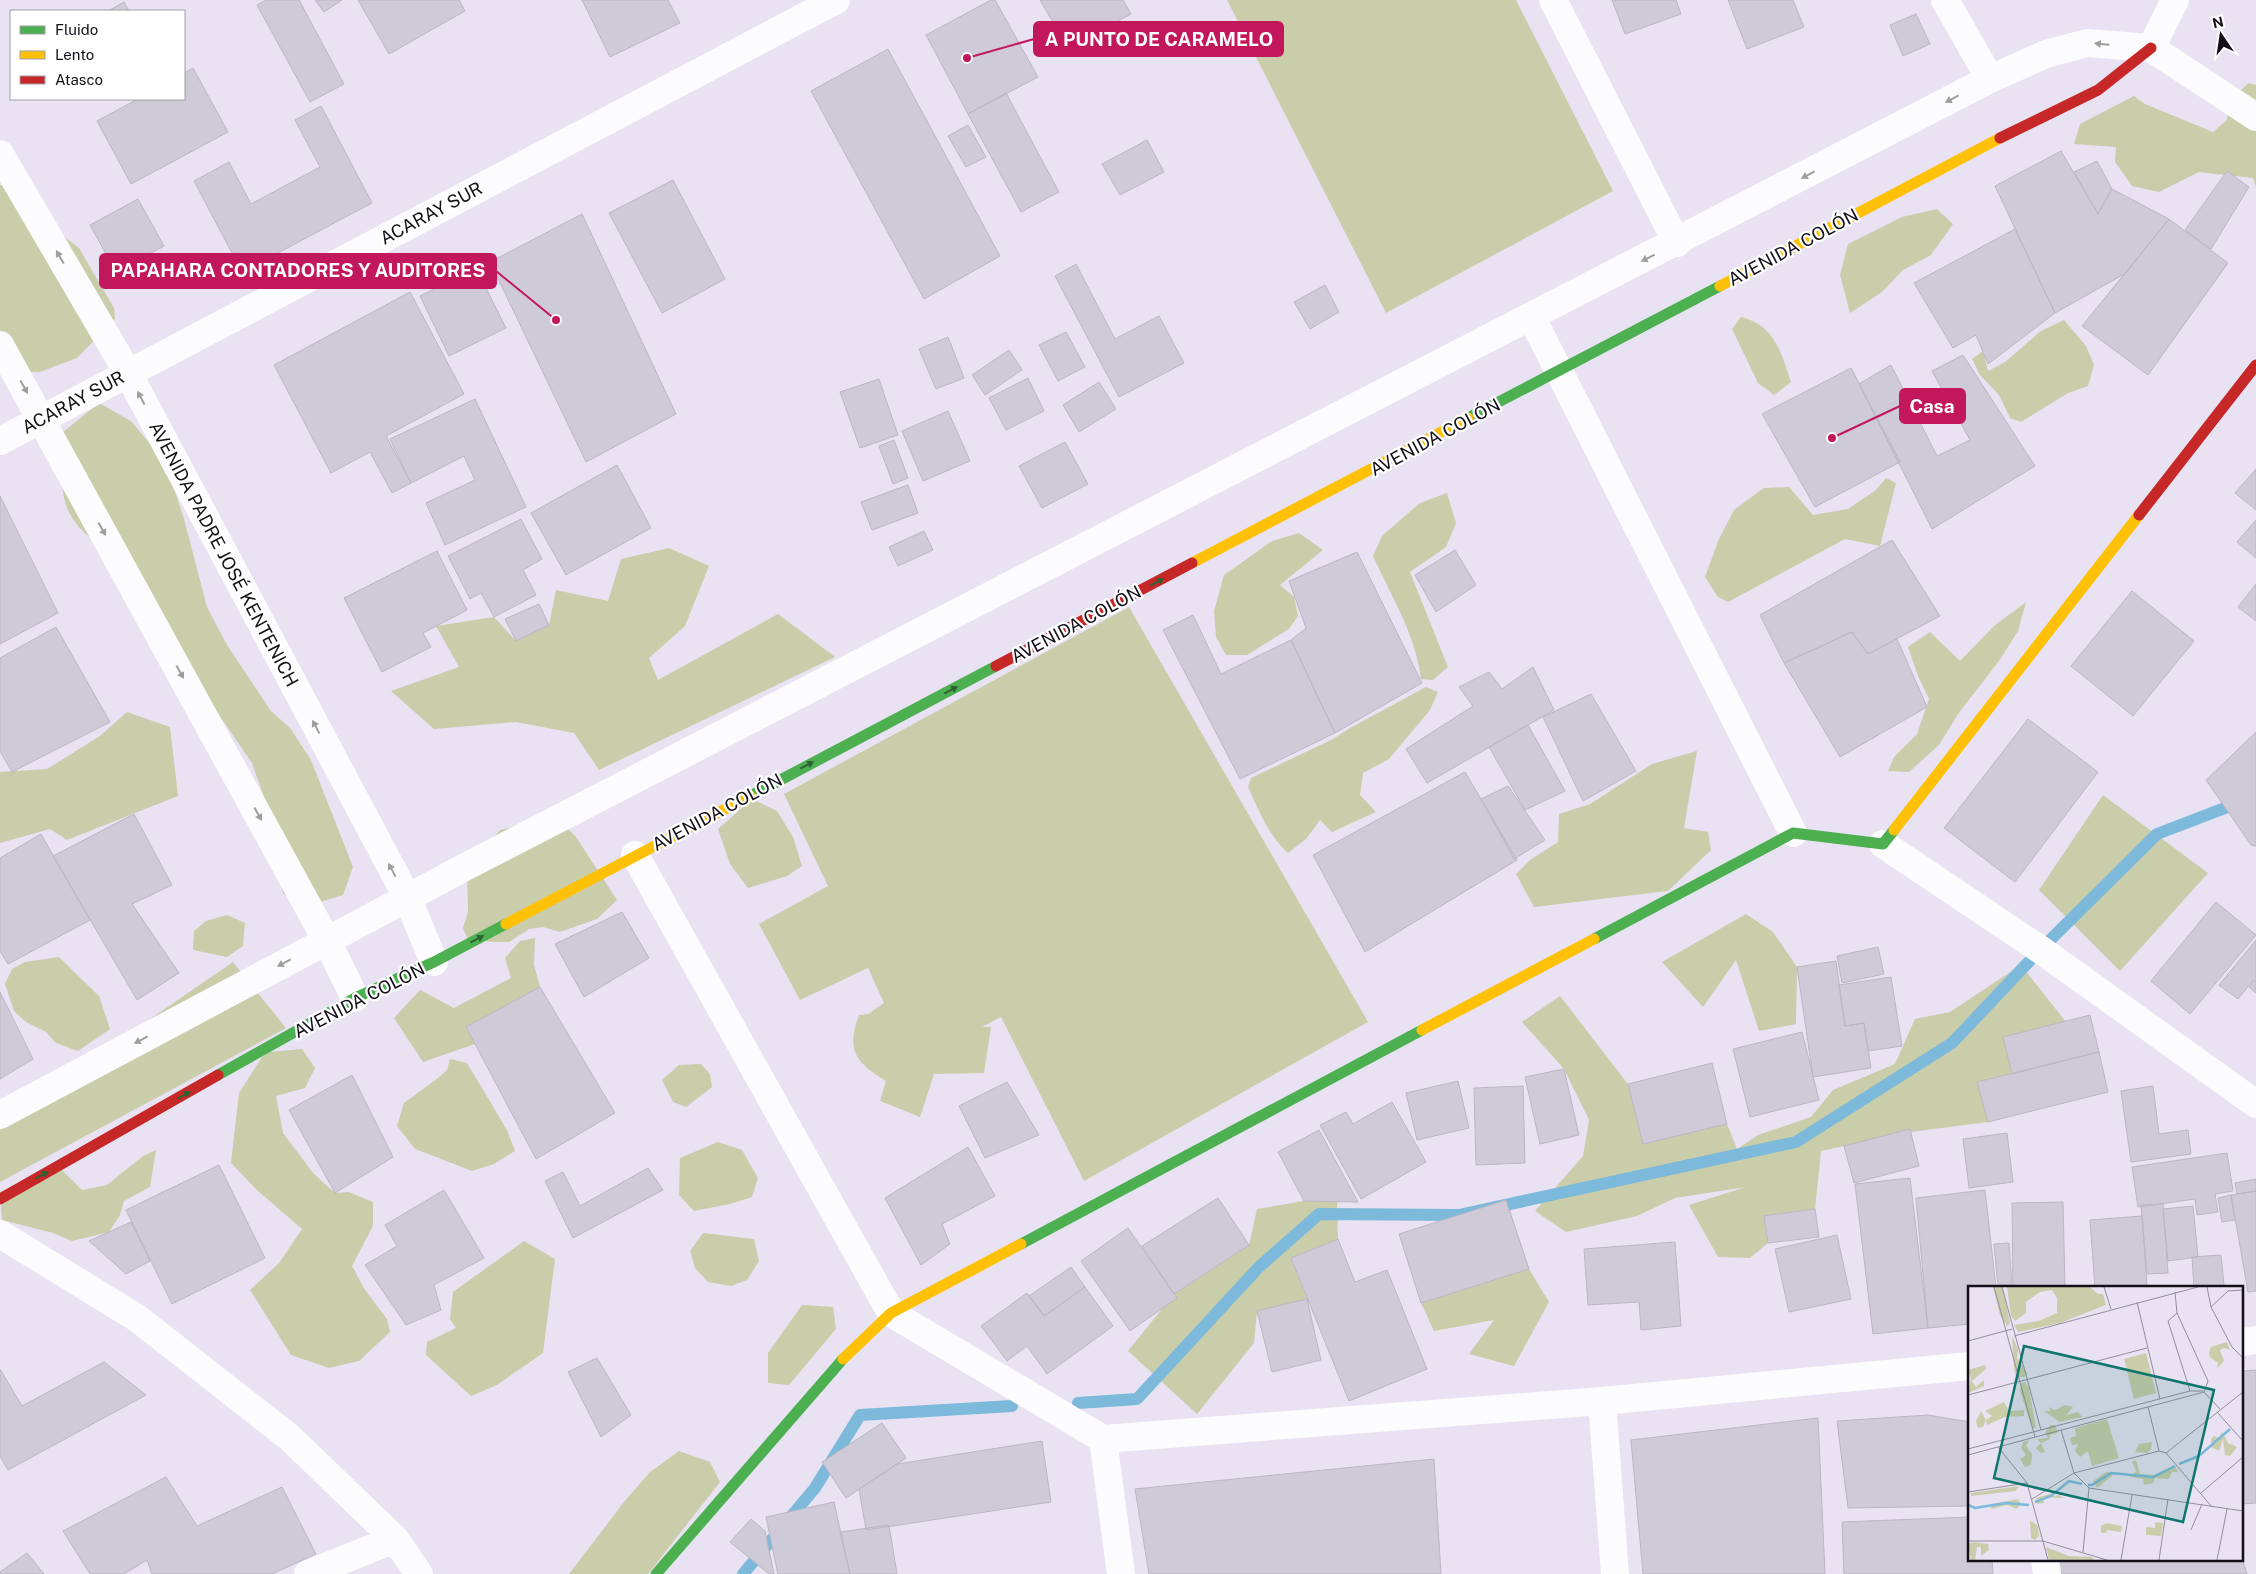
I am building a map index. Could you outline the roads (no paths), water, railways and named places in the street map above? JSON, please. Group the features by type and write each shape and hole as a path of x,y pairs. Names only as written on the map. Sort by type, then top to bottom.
{"street":[{"name":"ACARAY SUR","path":"0,440 836,0"},
{"path":"1553,0 1677,243"},
{"path":"1945,0 1990,79"},
{"path":"2151,48 2175,0"},
{"path":"0,1115 407,898 1677,243 1990,79 2046,54 2087,42 2151,48 2256,117"},
{"name":"AVENIDA COLÓN","path":"0,1199 355,998 434,962 1559,372 2038,118 2098,90 2151,48"},
{"name":"AVENIDA PADRE JOSÉ KENTENICH","path":"0,154 128,373 407,898 434,962"},
{"path":"1532,318 1793,834"},
{"path":"0,344 327,940 355,998"},
{"path":"1883,844 2256,365"},
{"path":"656,1574 837,1365 891,1313 1793,834 1883,844 2041,950 2256,1104"},
{"path":"635,855 891,1313 1103,1439 1602,1401 1968,1366"},
{"path":"0,1234 137,1318 289,1437 395,1539 419,1574"},
{"path":"1602,1401 1615,1574"},
{"path":"1103,1439 1121,1574"},
{"path":"308,1574 395,1539"}],"waterway":[{"path":"1078,1403 1137,1399 1259,1267 1319,1214 1459,1215 1796,1142 1952,1043 2037,953 2157,834 2256,796"},
{"path":"743,1574 815,1488 860,1415 1012,1406"}],"place":[{"name":"A PUNTO DE CARAMELO","path":"967,58"},
{"name":"PAPAHARA CONTADORES Y AUDITORES","path":"556,320"},
{"name":"Casa","path":"1832,438"}]}
